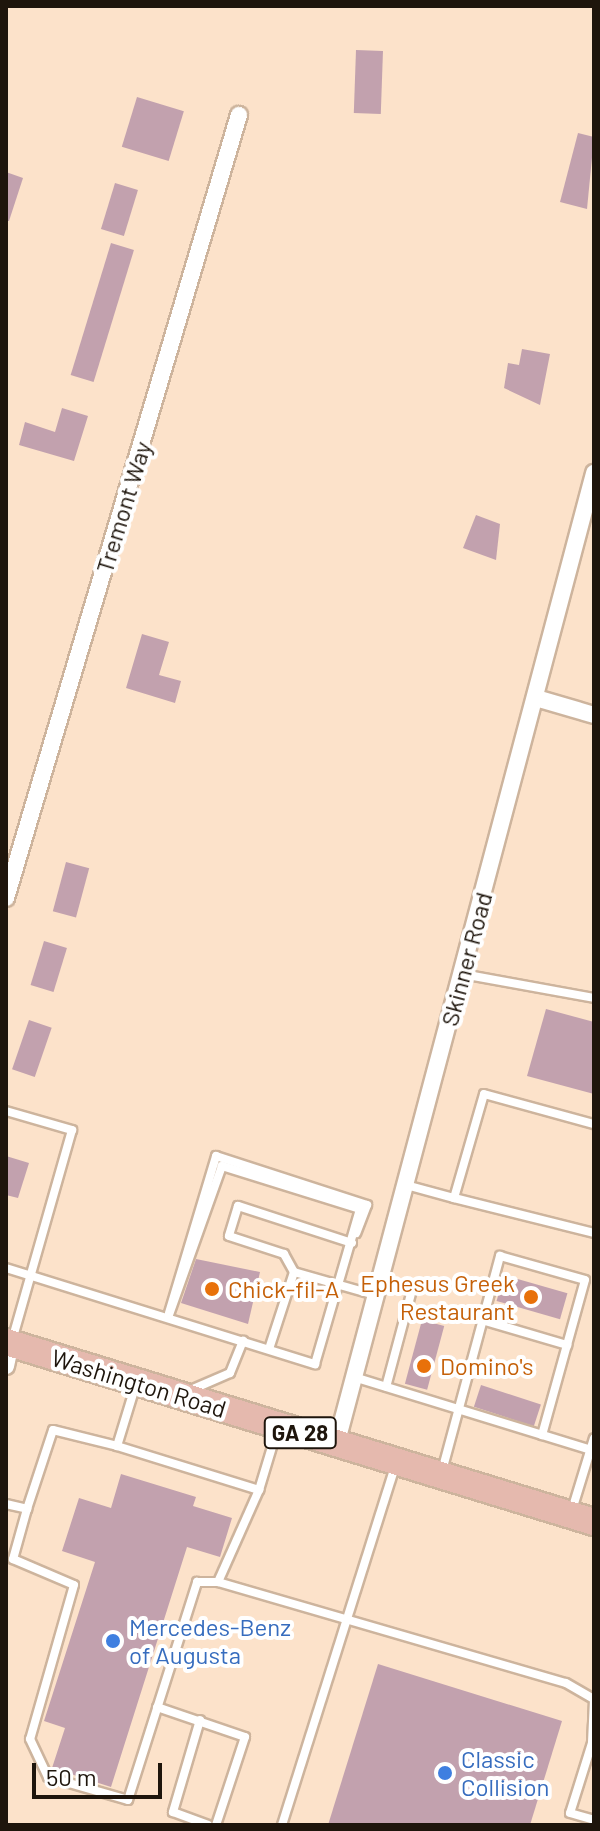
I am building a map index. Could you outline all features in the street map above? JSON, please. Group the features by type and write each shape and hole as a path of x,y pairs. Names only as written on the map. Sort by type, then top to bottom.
{"main road":[{"name":"Washington Road","path":"8,1350 140,1384 582,1519"}],"street":[{"name":"Tremont Way","path":"6,898 239,115"},
{"name":"Skinner Road","path":"336,1445 594,473"},
{"path":"536,698 594,715"}],"lane":[{"path":"462,974 594,998"},
{"path":"454,1198 484,1094 594,1124"},
{"path":"6,1111 72,1130 8,1350"},
{"path":"6,1268 315,1364 356,1233 360,1209 222,1166 168,1318"},
{"path":"406,1185 594,1233"},
{"path":"352,1243 238,1206 229,1236 284,1254 294,1272 340,1286 412,1290 386,1387"},
{"path":"441,1476 500,1256 585,1280 542,1435"},
{"path":"269,1349 294,1272"},
{"path":"482,1320 567,1345"},
{"path":"117,1446 140,1384 183,1389 217,1382 230,1373 243,1341"},
{"path":"354,1377 591,1450"},
{"path":"218,1582 259,1490 278,1427"},
{"path":"259,1490 117,1446 53,1430 13,1559 74,1585 30,1733 48,1777 128,1800 197,1582 218,1582 346,1623 566,1683 594,1699 592,1743 570,1813 594,1820"},
{"path":"582,1519 594,1438"},
{"path":"282,1825 397,1463"},
{"path":"6,1504 27,1509"},
{"path":"157,1707 245,1737 216,1825"},
{"path":"200,1720 173,1812 208,1825"}],"building":[{"path":"356,50 383,51 381,114 354,113"},
{"path":"137,97 184,111 169,161 122,147"},
{"path":"578,133 594,137 587,209 560,202"},
{"path":"6,172 23,178 9,221 6,221"},
{"path":"115,183 138,190 124,236 101,229"},
{"path":"111,243 134,250 94,382 71,375"},
{"path":"522,349 550,354 540,405 504,388 508,363 519,365"},
{"path":"62,408 88,416 74,461 19,445 25,422 55,432"},
{"path":"476,515 500,524 496,560 463,548"},
{"path":"142,634 169,642 159,675 181,681 175,703 126,688"},
{"path":"66,862 89,868 76,917 53,911"},
{"path":"44,941 67,948 54,992 31,985"},
{"path":"546,1009 594,1022 594,1094 527,1076"},
{"path":"29,1020 52,1028 35,1077 12,1069"},
{"path":"6,1156 29,1163 18,1198 6,1195"},
{"name":"Chick-fil-A","path":"196,1259 260,1272 248,1324 181,1303"},
{"name":"Ephesus Greek Restaurant","path":"504,1275 567,1293 560,1319 497,1301"},
{"name":"Domino's","path":"422,1320 444,1326 427,1390 405,1384"},
{"path":"481,1385 541,1404 534,1426 474,1407"},
{"name":"Mercedes-Benz of Augusta","path":"121,1474 196,1497 193,1506 232,1518 220,1557 187,1547 111,1787 52,1768 65,1728 44,1721 95,1562 62,1551 79,1498 111,1508"},
{"name":"Classic Collision","path":"378,1664 562,1721 530,1825 328,1825"}],"place":[{"name":"Chick-fil-A","path":"212,1289"},
{"name":"Ephesus Greek Restaurant","path":"531,1297"},
{"name":"Domino's","path":"424,1366"},
{"name":"Mercedes-Benz of Augusta","path":"113,1641"},
{"name":"Classic Collision","path":"445,1773"}]}
